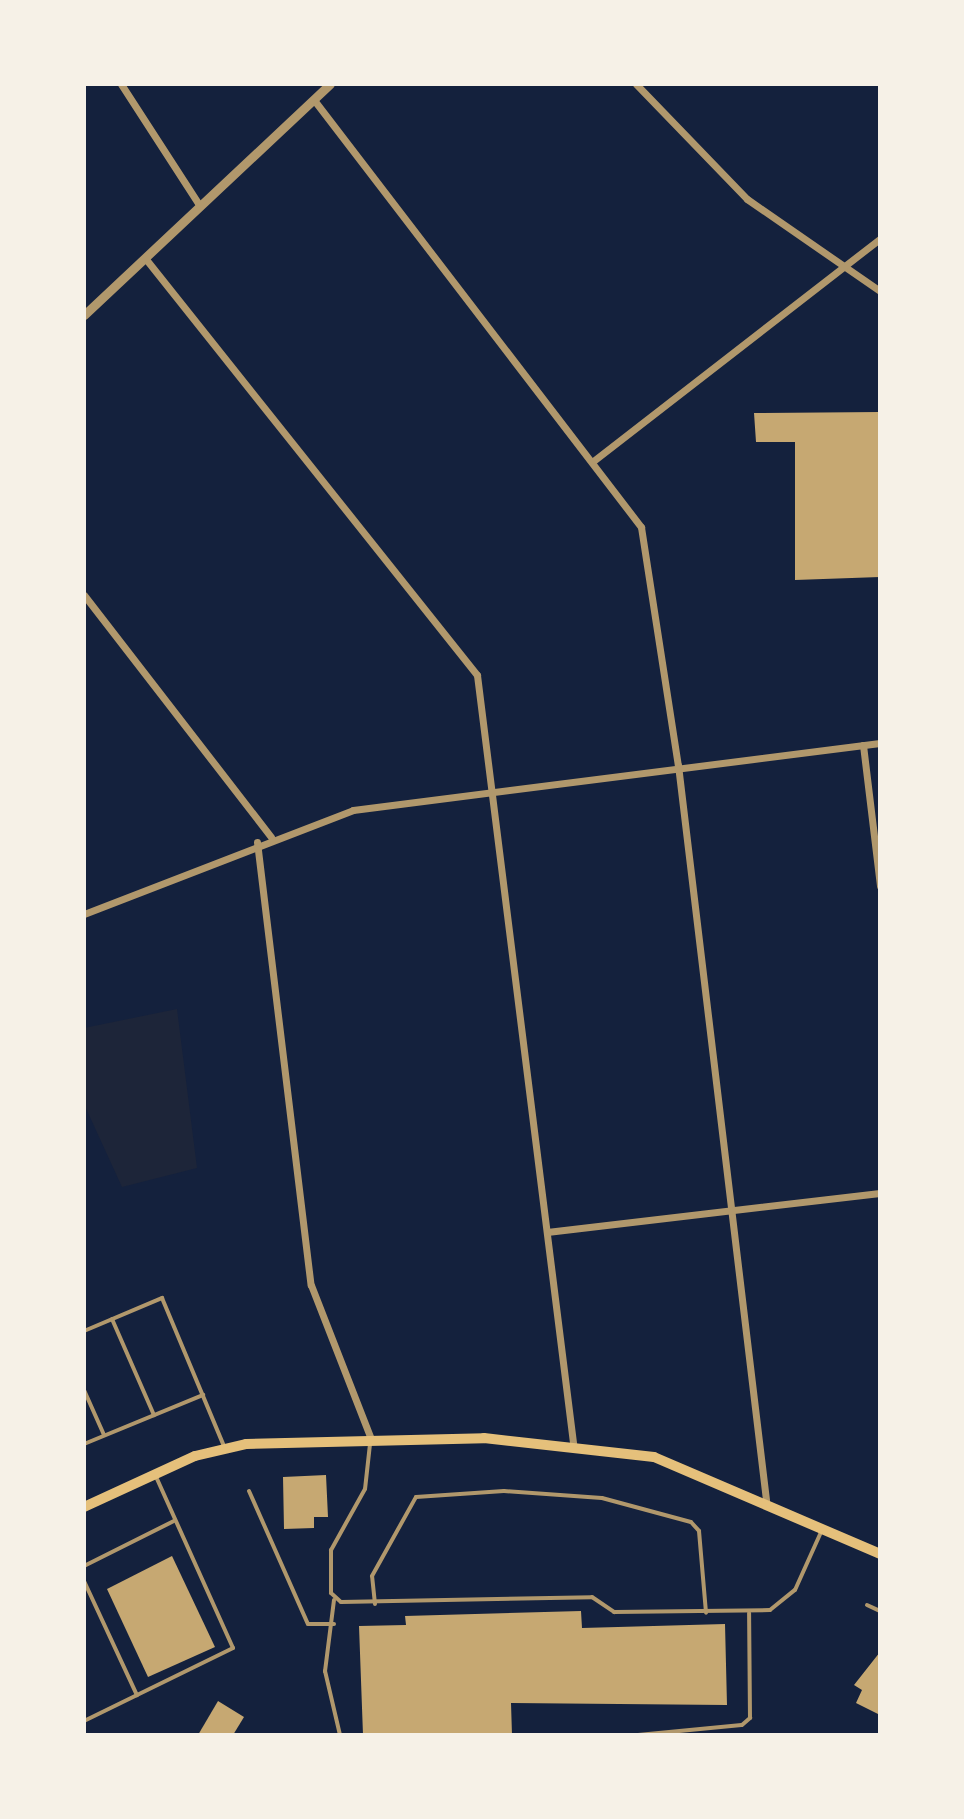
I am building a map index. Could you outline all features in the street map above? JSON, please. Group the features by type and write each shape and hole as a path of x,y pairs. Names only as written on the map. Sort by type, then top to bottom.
{"main road":[{"path":"84,1507 154,1472 225,1448 371,1439 573,1443 654,1457 766,1500 880,1554"}],"street":[{"path":"121,84 200,206"},
{"path":"84,315 330,84"},
{"path":"636,84 747,199 843,269 880,291"},
{"path":"314,100 641,527 678,765 766,1500"},
{"path":"592,462 880,239"},
{"path":"145,258 477,675 573,1443"},
{"path":"84,595 271,837"},
{"path":"84,914 257,842 353,810 491,788 880,743"},
{"path":"863,745 880,886"},
{"path":"257,842 311,1285 371,1439"},
{"path":"547,1232 880,1193"}],"lane":[{"path":"84,1331 162,1298 225,1448"},
{"path":"112,1319 154,1415"},
{"path":"84,1390 104,1435"},
{"path":"84,1444 203,1395"},
{"path":"340,1735 325,1671 334,1624 331,1550 365,1489 371,1439"},
{"path":"84,1721 233,1648 154,1472"},
{"path":"249,1491 308,1624 334,1624"},
{"path":"375,1604 372,1576 416,1497 504,1491 602,1498 691,1522 699,1531 706,1613"},
{"path":"84,1566 174,1521"},
{"path":"334,1600 375,1604 592,1597 614,1612 749,1613 786,1602 823,1528"},
{"path":"84,1581 137,1695"},
{"path":"867,1605 880,1611"},
{"path":"638,1735 742,1725 750,1718 749,1613"}],"shaded area":[{"path":"177,1009 197,1168 122,1187 84,1104 84,1028"}],"building":[{"path":"880,412 880,577 795,580 795,442 756,442 754,413"},
{"path":"326,1475 328,1517 314,1517 314,1528 284,1529 283,1477"},
{"path":"172,1556 215,1647 148,1677 107,1589"},
{"path":"581,1611 582,1628 725,1624 727,1705 511,1703 512,1735 363,1735 359,1626 406,1625 405,1616"},
{"path":"880,1652 880,1715 856,1703 862,1690 854,1685"},
{"path":"218,1701 244,1717 233,1735 198,1735"}]}
